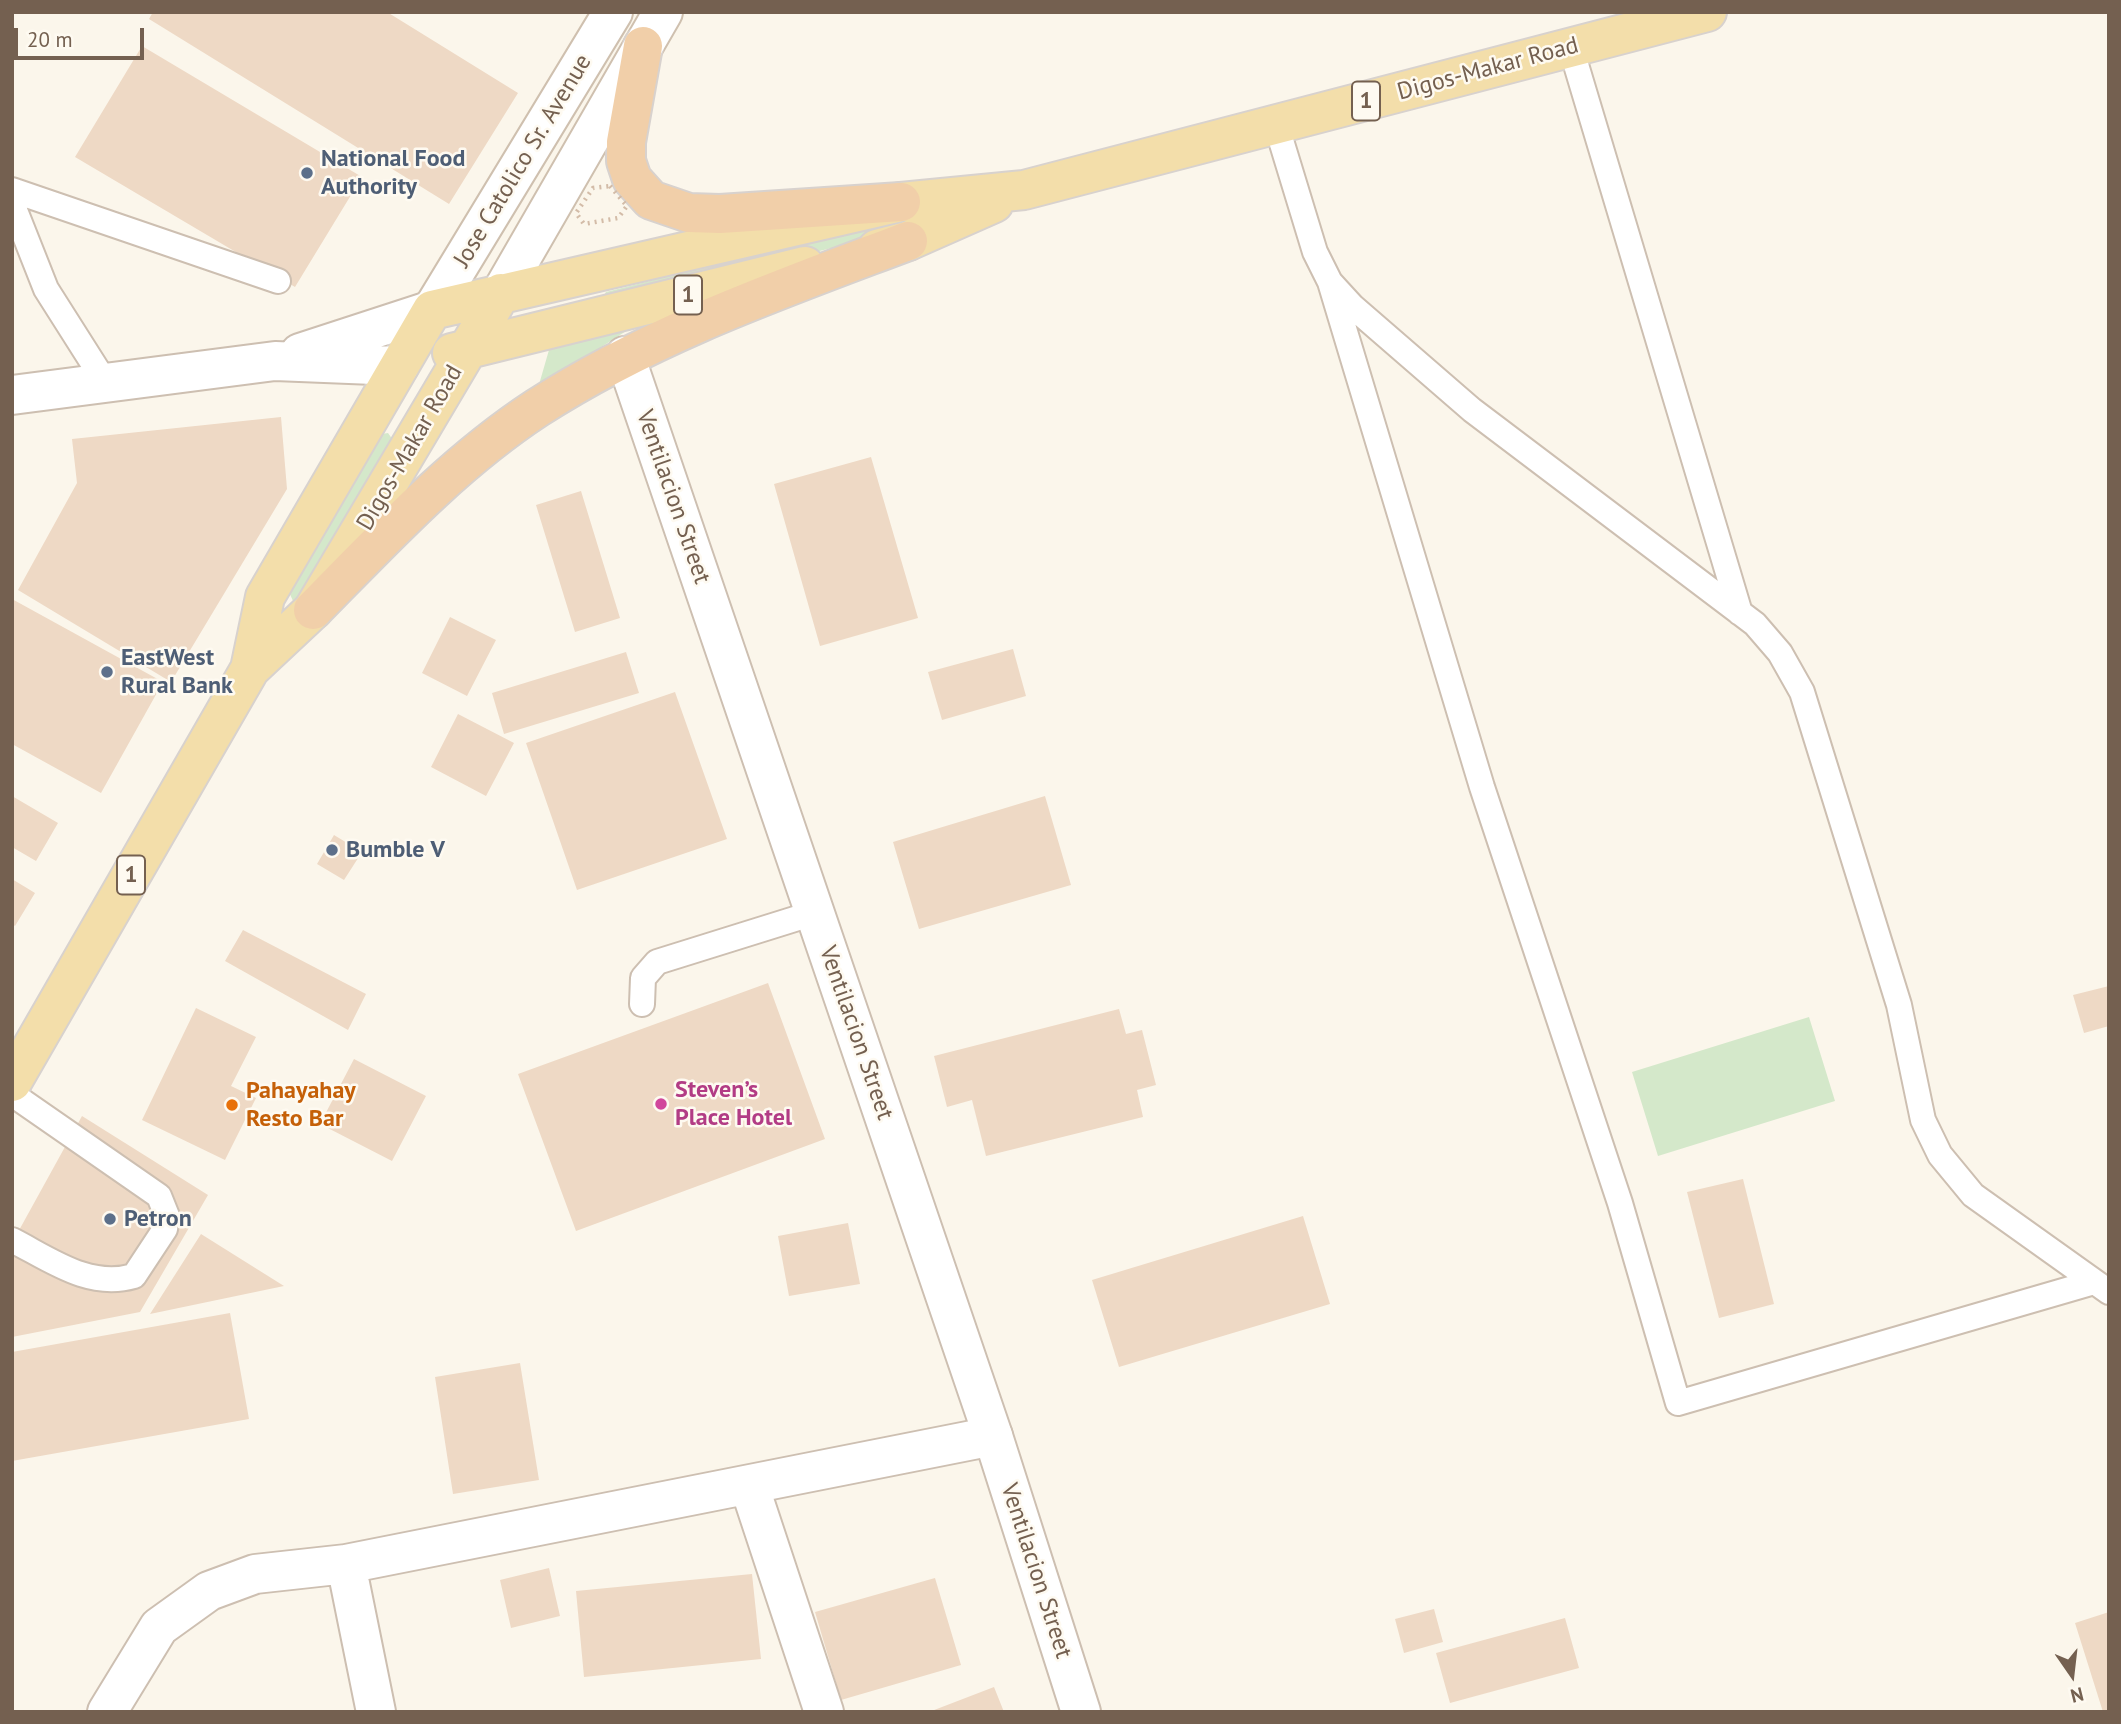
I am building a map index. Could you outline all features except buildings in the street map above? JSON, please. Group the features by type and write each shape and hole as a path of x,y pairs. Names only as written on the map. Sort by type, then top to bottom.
{"highway":[{"path":"643,46 626,142 626,161 632,179 651,200 689,213 720,214 901,202"},
{"path":"313,610 418,505 468,460 537,409 625,356 745,303 908,241"}],"main road":[{"name":"Digos-Makar Road","path":"12,1082 250,669 313,610 468,349 908,241 1024,190 1707,12"},
{"name":"Digos-Makar Road","path":"500,293 901,202 1024,190"},
{"name":"1","path":"399,366 432,310 500,293"},
{"name":"1","path":"399,366 468,349 500,293"},
{"name":"Digos-Makar Road","path":"250,669 265,597 399,366"}],"street":[{"name":"Jose Catolico Sr. Avenue","path":"432,310 613,12"},
{"name":"Jose Catolico Sr. Avenue","path":"500,293 663,12"},
{"path":"275,361 432,310"},
{"name":"Ventilacion Street","path":"625,356 993,1436 1081,1712"},
{"path":"12,395 275,361 399,366"},
{"path":"107,1712 159,1627 209,1591 255,1574 346,1564 993,1436"},
{"path":"749,1485 824,1712"},
{"path":"346,1564 376,1712"}],"lane":[{"path":"1571,48 1741,613"},
{"path":"1276,124 1315,252 1330,282 1482,788 1620,1203 1678,1403 2102,1287"},
{"path":"12,190 278,281"},
{"path":"12,203 47,289 105,382"},
{"path":"1330,282 1352,306 1472,411 1741,613 1755,624 1780,653 1802,692 1899,1005 1923,1121 1940,1155 1973,1195 2102,1287"},
{"path":"642,1004 643,978 657,962 814,914"},
{"path":"12,1094 159,1196 167,1216 165,1229 134,1276 116,1281 79,1276 12,1240"}],"green space":[{"path":"916,214 919,226 609,304 603,297 606,292"},
{"path":"640,322 538,388 551,343"},
{"path":"388,433 393,440 299,599 293,601 289,592 382,434"},
{"path":"1809,1017 1835,1101 1658,1156 1632,1072"}],"place":[{"name":"National Food Authority","path":"307,173"},
{"name":"EastWest Rural Bank","path":"107,672"},
{"name":"Bumble V","path":"332,850"},
{"name":"Steven’s Place Hotel","path":"661,1104"},
{"name":"Pahayahay Resto Bar","path":"232,1105"},
{"name":"Petron","path":"110,1219"}]}
